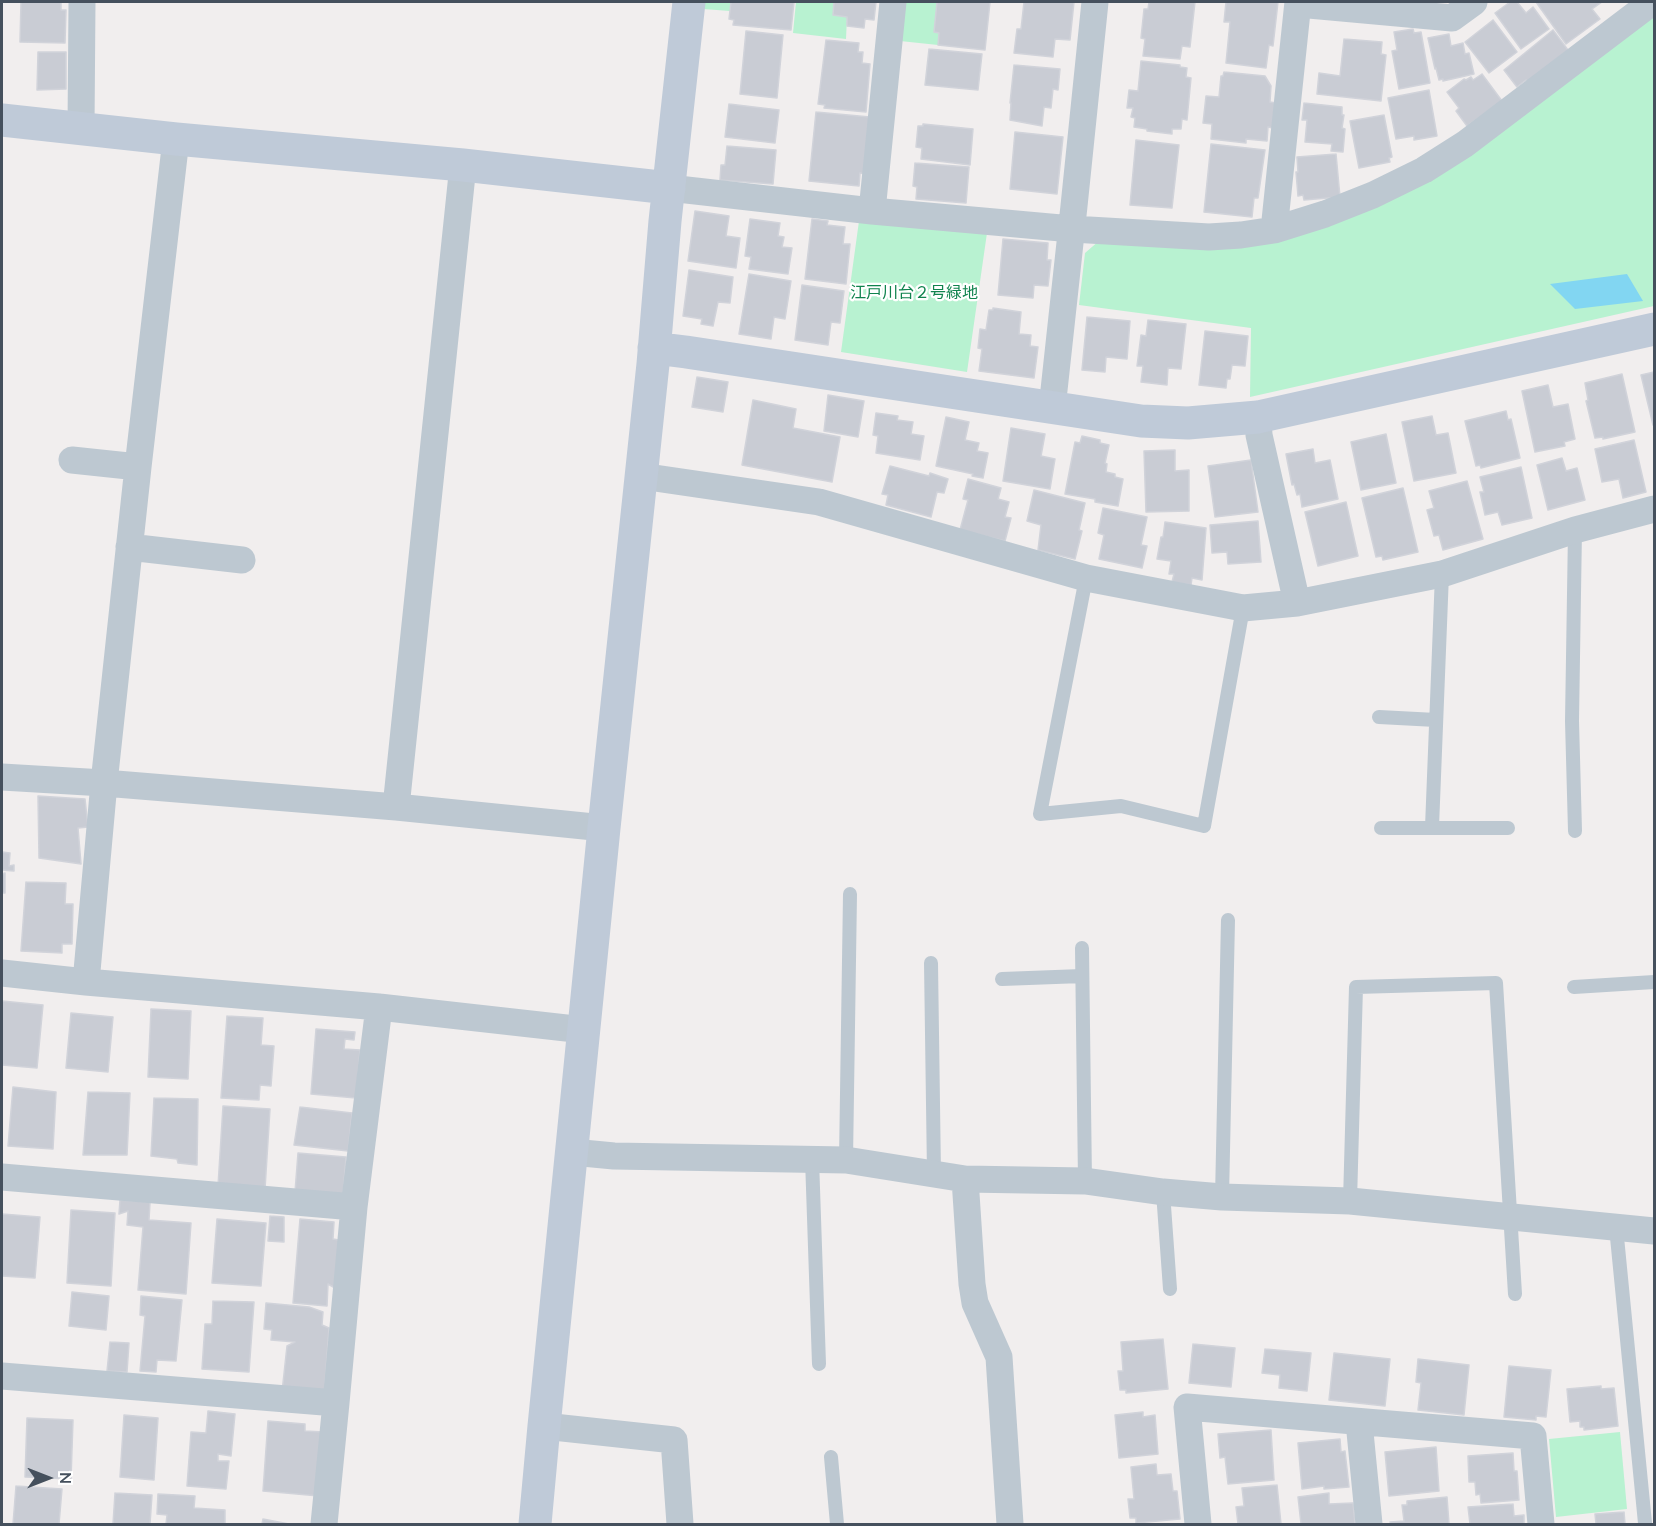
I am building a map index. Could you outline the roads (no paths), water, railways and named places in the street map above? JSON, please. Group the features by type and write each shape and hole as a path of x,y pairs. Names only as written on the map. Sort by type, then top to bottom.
{"street":[{"path":"81,128 82,2"},
{"path":"535,1524 688,2"},
{"path":"872,211 893,2"},
{"path":"1051,408 1095,2"},
{"path":"1274,230 1298,3 1452,18 1474,2"},
{"path":"2,120 176,139 463,165 872,211 1072,229 1209,237 1241,235 1274,230 1325,214 1373,195 1424,170 1465,144 1652,2"},
{"path":"86,982 129,547 176,139"},
{"path":"396,807 463,165"},
{"path":"654,348 1141,421 1188,423 1258,417 1654,329"},
{"path":"1258,417 1259,435 1297,603"},
{"path":"72,459 138,467"},
{"path":"641,476 819,502 1086,578 1243,608 1297,603 1442,574 1575,530 1654,509"},
{"path":"129,547 242,560"},
{"path":"2,777 396,807 604,828"},
{"path":"2,974 378,1007 584,1030"},
{"path":"324,1524 354,1207 378,1007"},
{"path":"572,1152 614,1156 846,1160 965,1179 1085,1181 1163,1192 1222,1197 1350,1201 1654,1231"},
{"path":"2,1177 354,1207"},
{"path":"965,1179 975,1303 999,1356 1010,1524"},
{"path":"2,1376 336,1403"},
{"path":"1198,1524 1186,1407 1533,1436 1541,1524"},
{"path":"1359,1422 1369,1524"},
{"path":"544,1426 674,1440 680,1524"}],"lane":[{"path":"1575,530 1572,722 1575,831"},
{"path":"1432,827 1442,574"},
{"path":"1086,578 1040,814 1121,806 1204,826 1243,608"},
{"path":"1378,717 1436,720"},
{"path":"1381,828 1508,828"},
{"path":"846,1160 850,894"},
{"path":"1222,1197 1228,920"},
{"path":"1082,948 1085,1181"},
{"path":"931,963 934,1173"},
{"path":"1002,979 1082,976"},
{"path":"1574,987 1654,982"},
{"path":"1350,1201 1356,987 1496,984 1515,1294"},
{"path":"812,1159 819,1364"},
{"path":"1163,1192 1170,1289"},
{"path":"1616,1227 1645,1523"},
{"path":"831,1457 837,1524"}],"water":[{"path":"1627,274 1643,301 1575,309 1550,284"}],"park label":[{"name":"江戸川台２号緑地","path":"914,293"}]}
